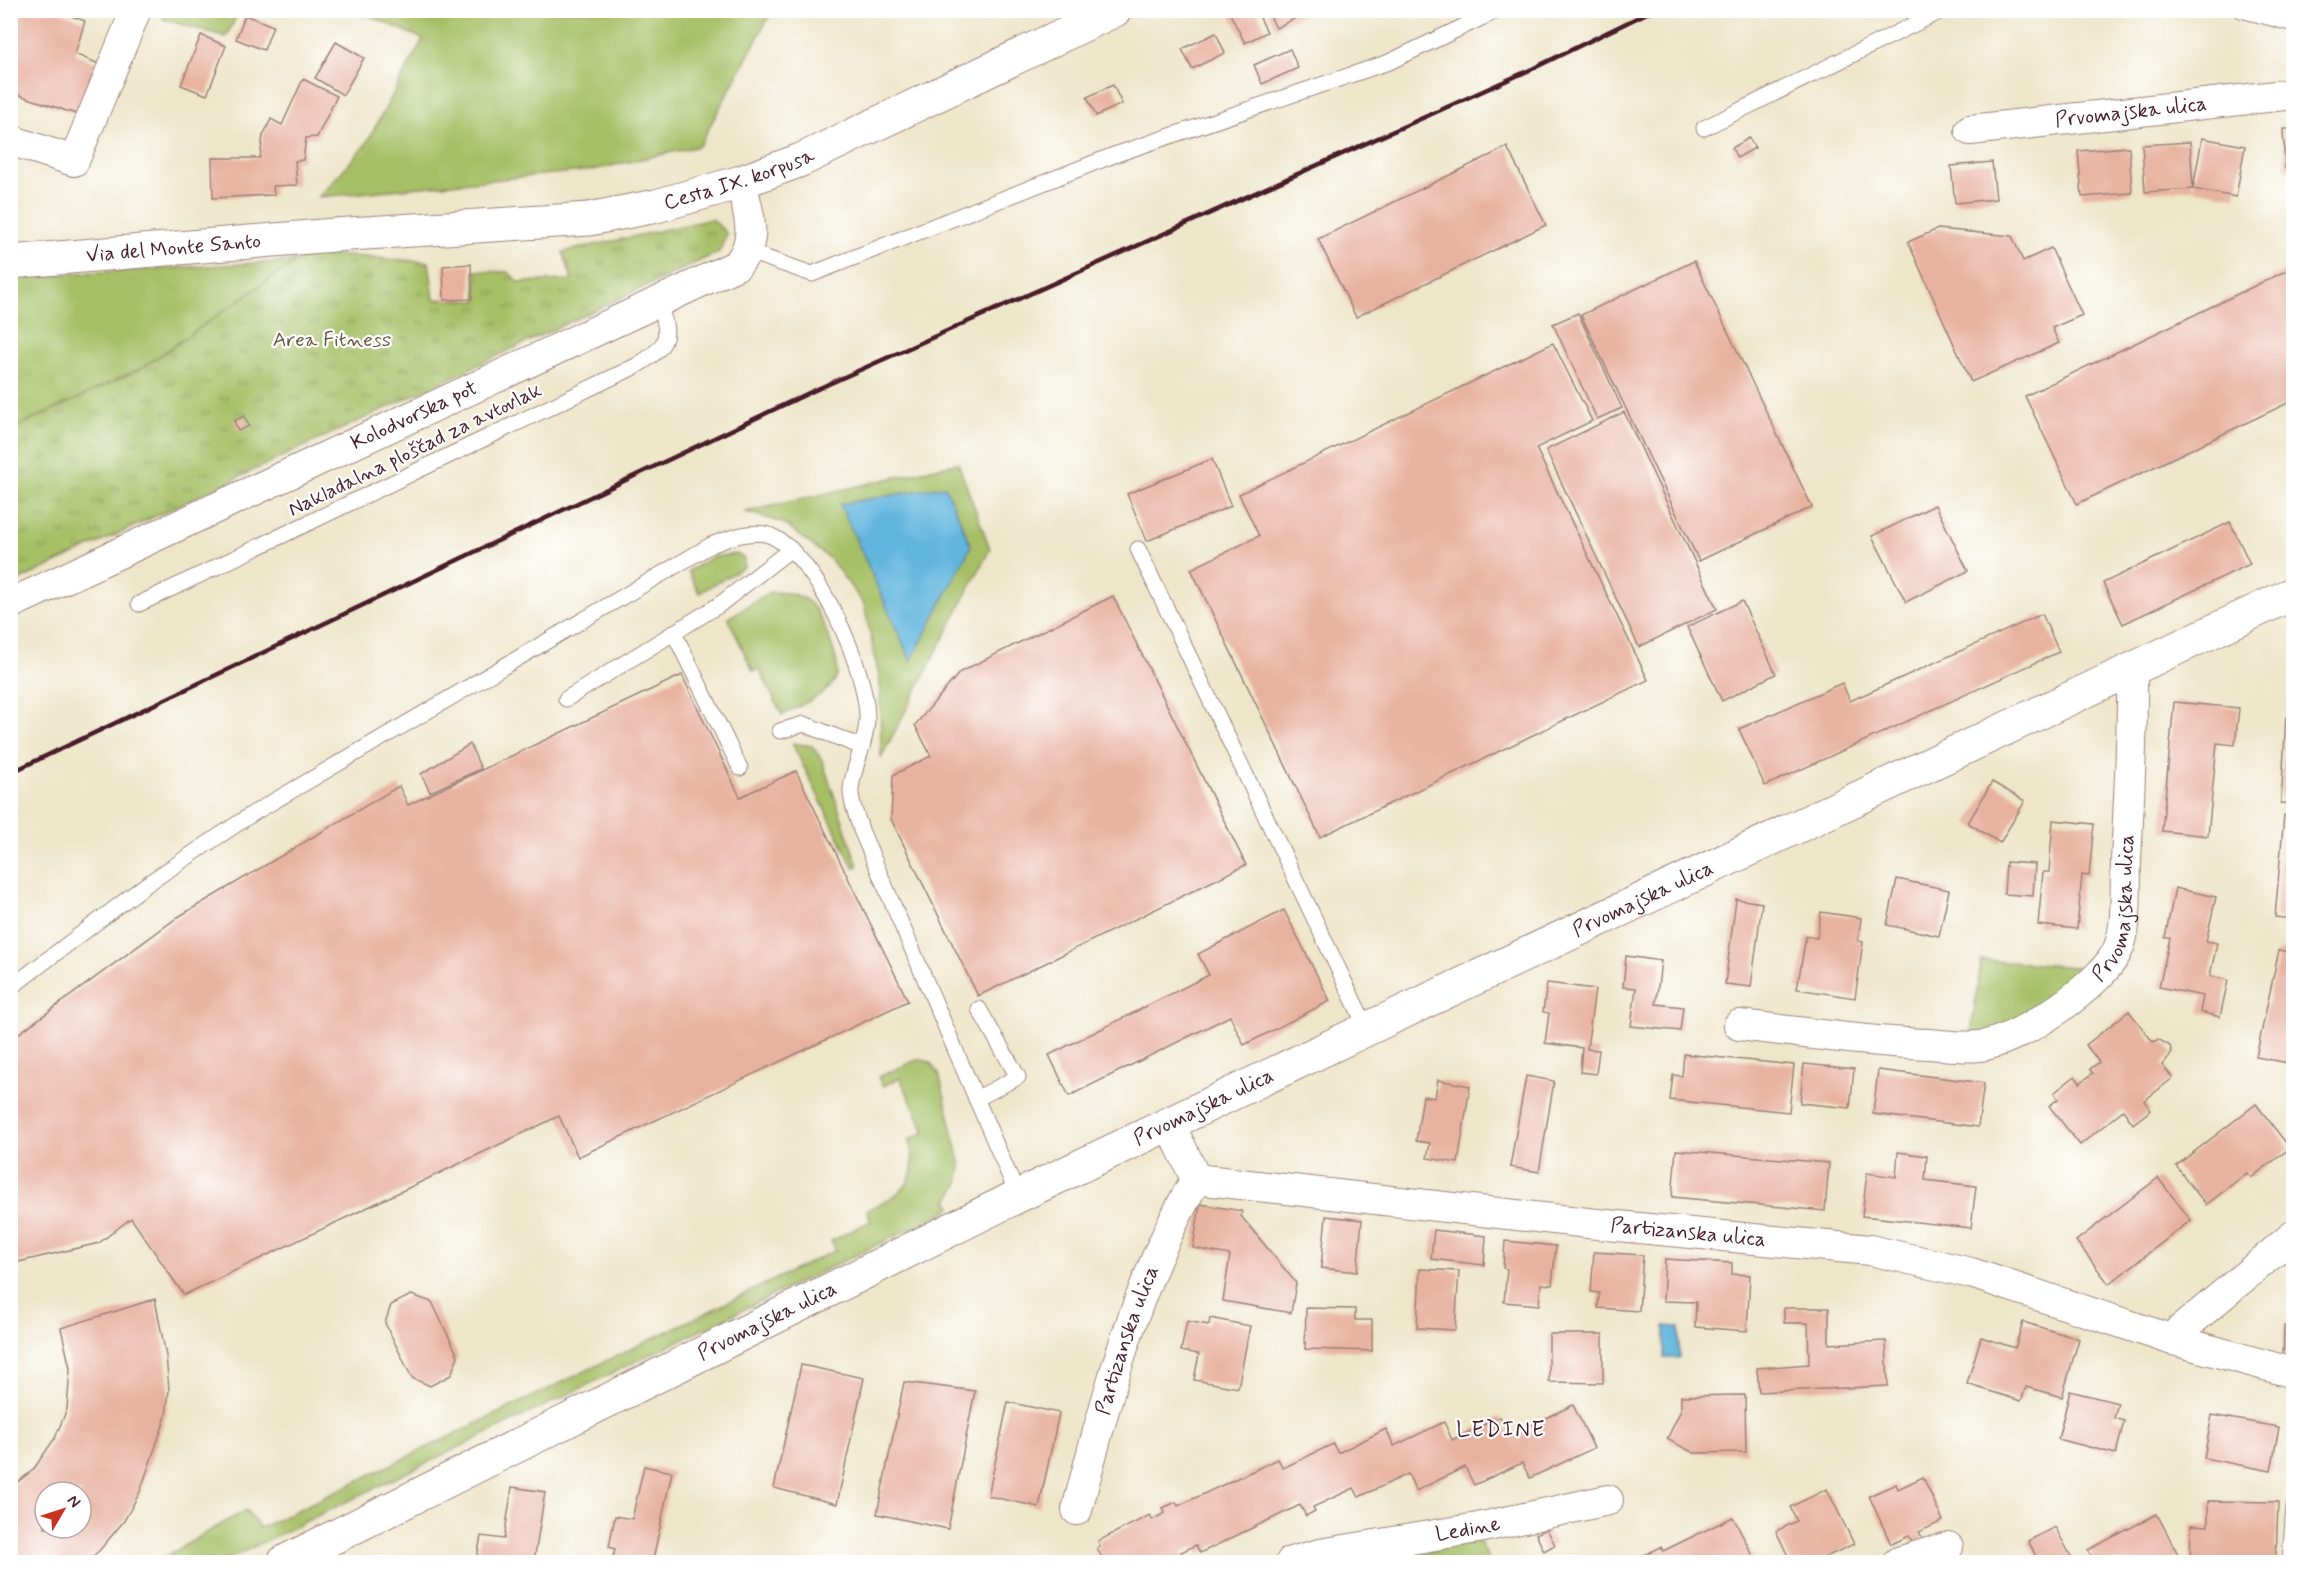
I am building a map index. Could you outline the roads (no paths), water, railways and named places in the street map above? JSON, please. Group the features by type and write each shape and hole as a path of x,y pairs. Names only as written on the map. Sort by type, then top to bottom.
{"street":[{"path":"10,140 74,161 136,10"},
{"name":"Cesta IX. korpusa","path":"334,235 589,219 656,206 741,182 801,160 1115,10"},
{"name":"Prvomajska ulica","path":"1970,129 2294,94"},
{"path":"741,182 752,234 749,252"},
{"name":"Via del Monte Santo","path":"10,262 334,235"},
{"name":"Kolodvorska pot","path":"10,604 737,266 749,252"},
{"name":"Prvomajska ulica","path":"284,1563 1018,1196 1367,1029 2294,593"},
{"name":"Prvomajska ulica","path":"1739,1025 1900,1043 1980,1046 2023,1032 2083,989 2104,970 2119,947 2124,910 2133,714 2132,670"},
{"path":"1170,1124 1196,1179"},
{"name":"Partizanska ulica","path":"1077,1510 1117,1361 1168,1229 1196,1179 1586,1223 1870,1250 1971,1273 2170,1339 2294,1373"},
{"path":"2170,1339 2294,1235"},
{"name":"Ledine","path":"1291,1563 1320,1554 1478,1528 1608,1500"},
{"path":"1898,1563 1948,1547"}],"lane":[{"path":"749,252 812,274 1114,155 1389,62 1498,10"},
{"path":"1704,128 1943,10"},
{"path":"2241,10 2294,24"},
{"name":"Nakladalna ploščad za avtovlak","path":"140,604 636,366 655,354 667,338 665,319 658,303"},
{"path":"10,988 147,884 252,814 711,545 736,536 767,535 791,549 813,576 848,643 863,687 867,719 850,791 861,830 1018,1196"},
{"path":"566,699 719,605 791,549"},
{"path":"1138,549 1367,1029"},
{"path":"674,633 740,768"},
{"path":"780,731 804,724 862,747"},
{"path":"976,1098 1018,1077 979,1009"},
{"path":"2290,1563 2294,1507"}],"water":[{"path":"945,486 971,546 911,661 840,504"},
{"path":"1665,1326 1679,1327 1679,1358 1664,1358"}],"railway":[{"path":"10,773 813,391 1532,69 1653,10"}],"district":[{"name":"LEDINE","path":"1501,1430"}],"park label":[{"name":"Area Fitness","path":"332,340"}]}
